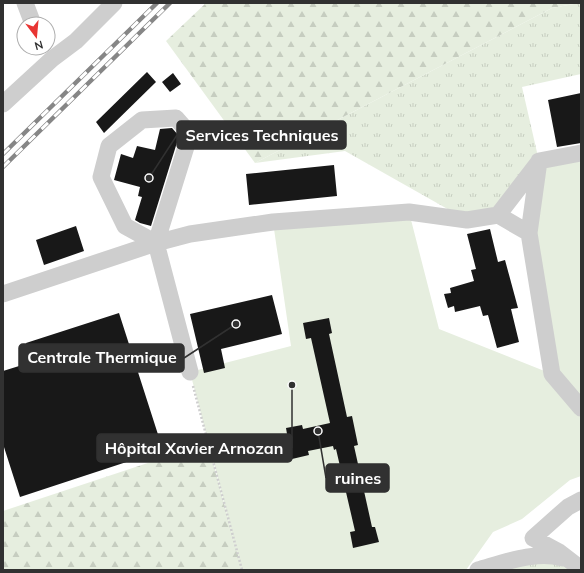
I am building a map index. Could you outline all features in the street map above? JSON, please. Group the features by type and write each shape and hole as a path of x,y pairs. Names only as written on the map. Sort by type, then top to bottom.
{"street":[{"path":"25,3 30,16"},
{"path":"56,50 76,41 114,3"},
{"path":"3,104 46,56"},
{"path":"156,244 126,226 101,177 109,146 142,120 176,118 190,134 156,244 190,372"},
{"path":"498,215 539,161 581,153"},
{"path":"539,161 529,233 552,374 581,408"},
{"path":"3,294 190,234 273,222 408,212 468,220 498,215 529,233"},
{"path":"512,565 533,538 568,507 581,500"},
{"path":"533,538 559,552 575,565"},
{"path":"478,570 512,565 537,556 554,555 575,565"}],"path":[{"path":"190,372 242,570"}],"green space":[{"path":"206,3 579,3 552,8 255,163 166,41"},
{"path":"581,3 581,74 522,87 539,161 498,215 467,220 345,151 255,163 552,8"},
{"path":"581,153 581,476 570,480 522,519 493,532 466,570 242,570 190,372 291,346 273,222 409,212 439,329 552,374 529,233 539,161"},
{"path":"208,443 242,570 3,570 3,511"},
{"path":"554,555 581,570 512,570 514,560"}],"building":[{"path":"147,72 156,82 104,133 96,122"},
{"path":"173,73 181,84 170,92 162,82"},
{"path":"581,93 581,143 557,147 548,100"},
{"path":"172,128 179,136 151,226 140,223 135,220 142,197 138,196 140,187 114,180 121,154 133,158 137,146 155,150 160,129"},
{"path":"334,165 337,196 249,205 246,174"},
{"path":"76,226 84,251 44,265 36,240"},
{"path":"490,229 498,262 505,260 518,308 511,309 519,342 497,348 488,315 483,316 480,306 455,312 454,306 448,308 444,294 451,293 450,288 474,281 471,270 476,269 467,234"},
{"path":"272,295 282,334 221,349 225,368 204,373 190,314"},
{"path":"119,313 163,450 20,497 3,444 3,371 32,362 26,343"},
{"path":"329,318 332,333 329,334 347,417 352,416 358,445 354,446 372,527 375,527 379,542 353,548 350,532 355,531 336,449 334,450 333,446 308,451 309,455 292,459 291,452 280,454 276,436 287,434 286,428 302,425 303,429 330,423 311,338 306,339 303,323"}],"railway":[{"path":"3,154 157,3"},
{"path":"3,167 170,3"}],"place":[{"name":"Services Techniques","path":"149,178"},
{"name":"Centrale Thermique","path":"236,324"},
{"name":"Hôpital Xavier Arnozan","path":"292,385"},
{"name":"ruines","path":"318,431"}]}
